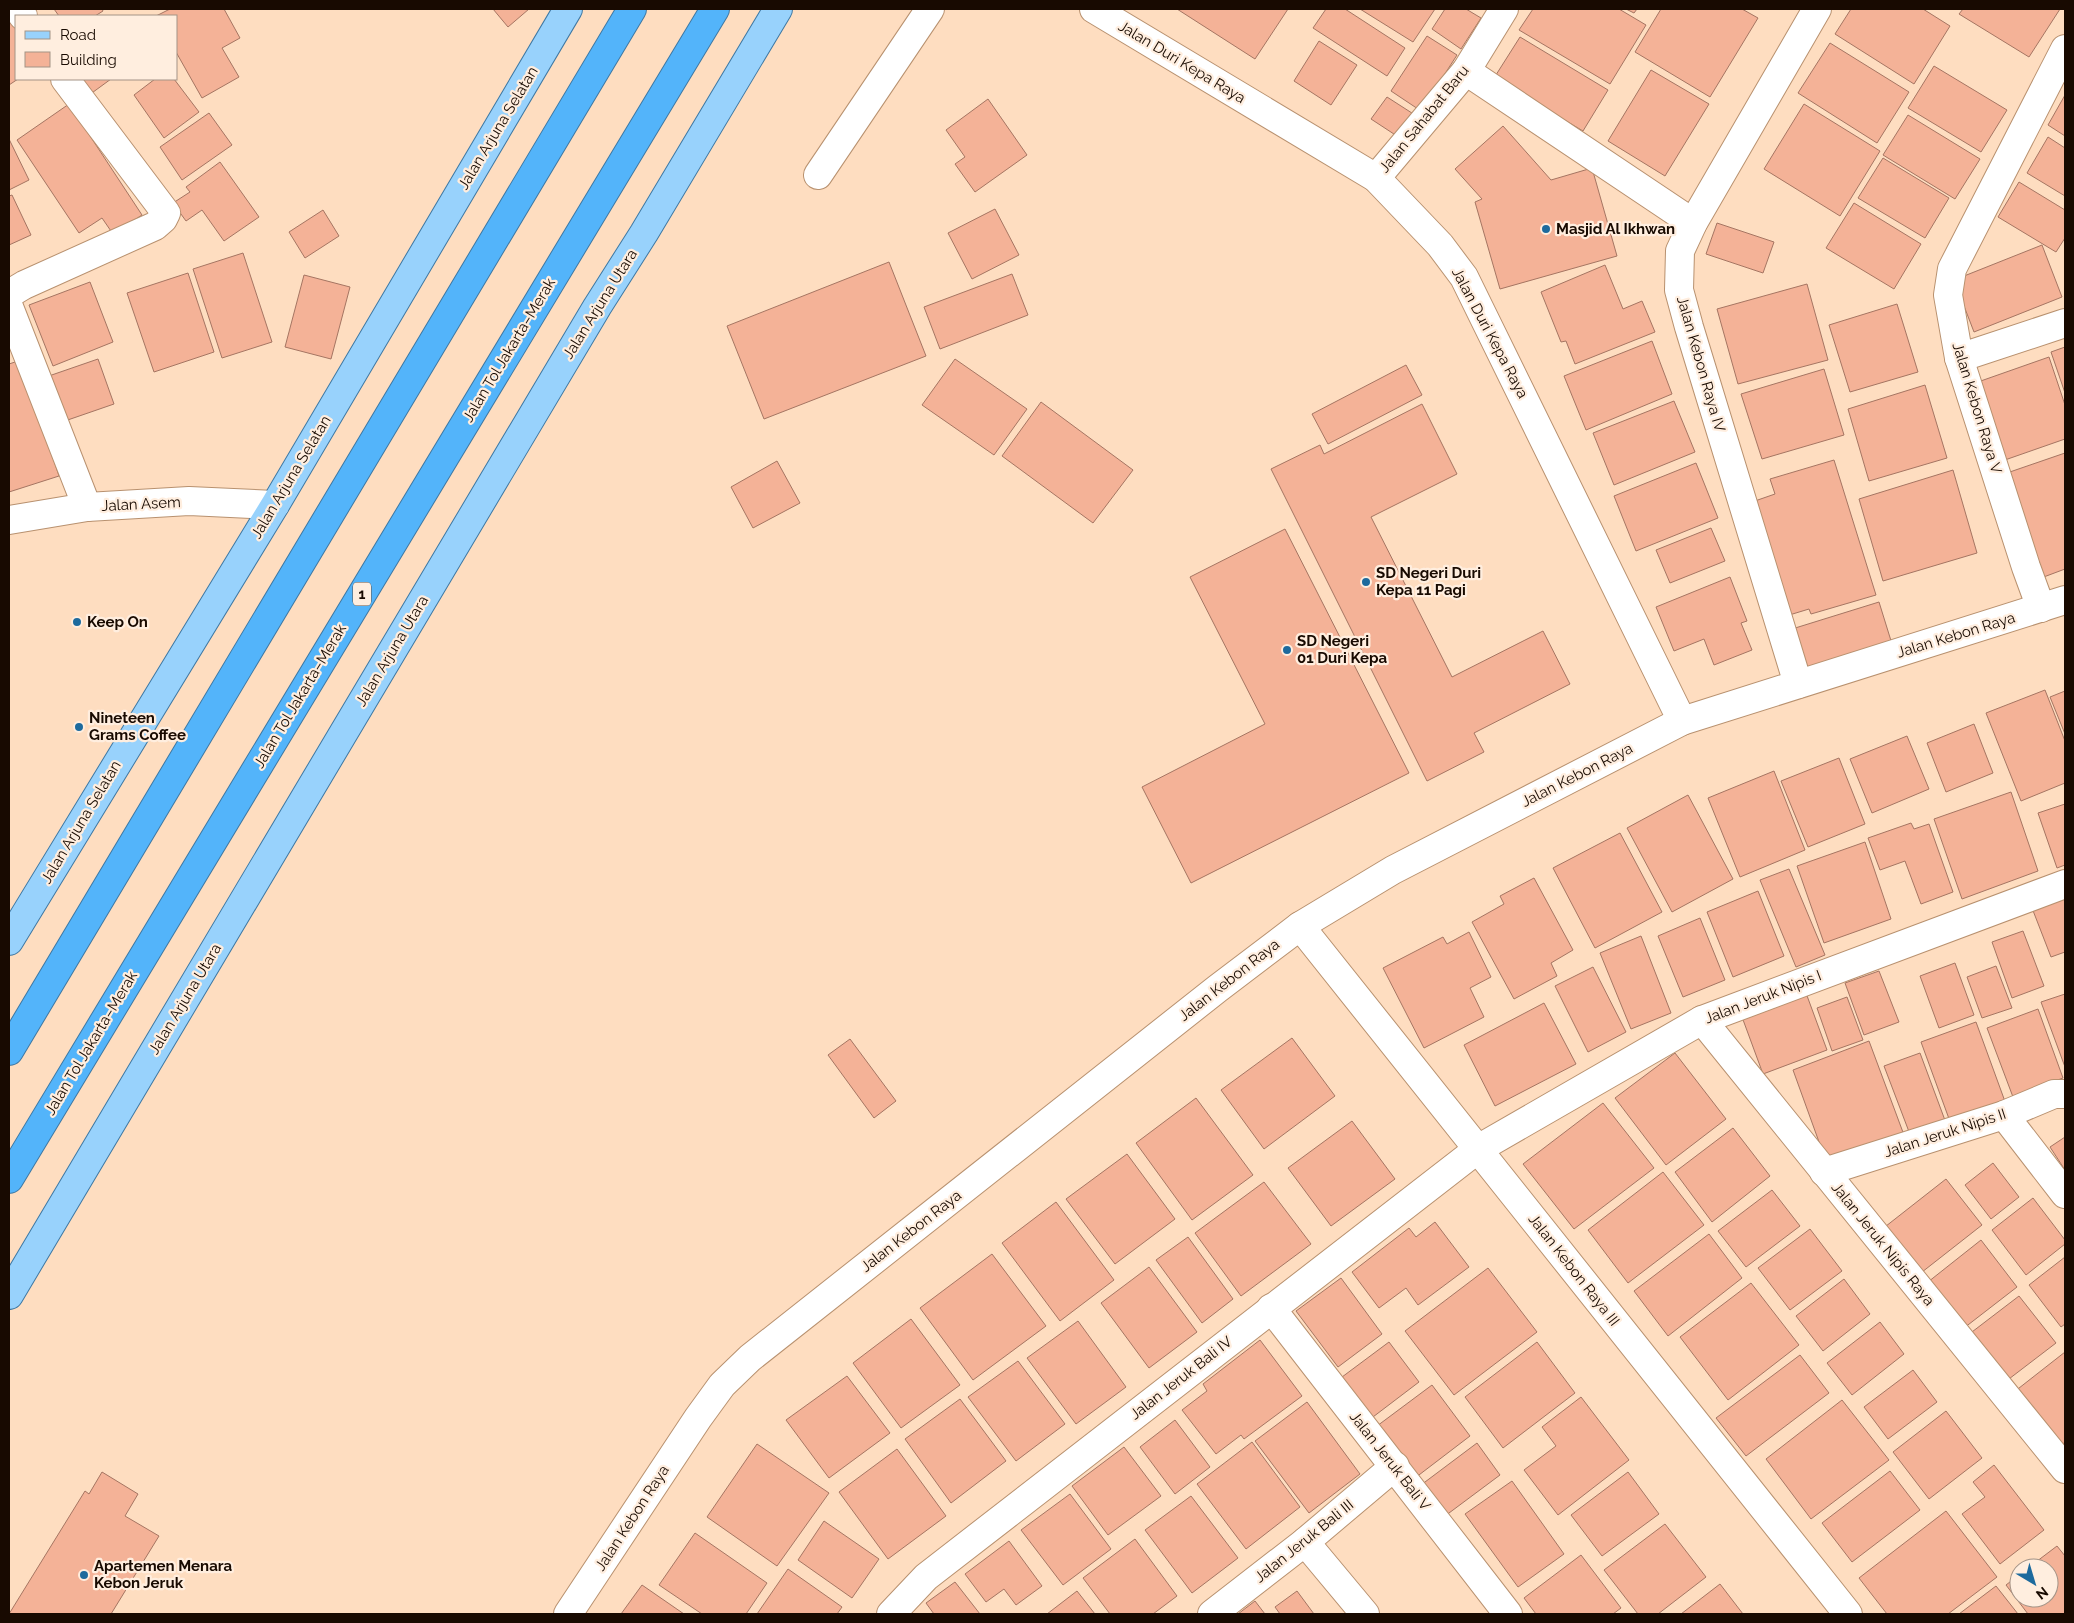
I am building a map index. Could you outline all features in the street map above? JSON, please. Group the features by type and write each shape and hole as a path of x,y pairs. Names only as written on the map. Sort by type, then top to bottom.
{"highway":[{"path":"9,1051 632,9"},
{"name":"Jalan Tol Jakarta–Merak","path":"9,1179 715,9"}],"main road":[{"name":"Jalan Arjuna Selatan","path":"9,941 275,505 568,9"},
{"name":"Jalan Arjuna Utara","path":"9,1295 581,333 644,233 778,9"}],"street":[{"path":"818,175 930,9"},
{"name":"Jalan Duri Kepa Raya","path":"1094,9 1382,171 1464,277 1682,721"},
{"name":"Jalan Sahabat Baru","path":"1382,171 1466,71 1504,9"},
{"name":"Jalan Kebon Raya IV","path":"1798,684 1703,375 1679,290 1680,251 1693,223 1817,9"},
{"name":"Jalan Kebon Raya V","path":"2053,604 2026,567 1959,358 1948,295 1952,269 2065,49"},
{"path":"1466,71 1693,223"},
{"path":"9,294 24,285 155,226 163,219 166,213 66,80"},
{"path":"9,307 86,507"},
{"path":"1959,358 2065,323"},
{"name":"Jalan Asem","path":"9,520 86,507 189,501 275,505"},
{"name":"Jalan Kebon Raya","path":"568,1614 698,1418 722,1385 750,1358 1217,989 1300,926 1393,870 1682,721 2053,604"},
{"name":"Jalan Jeruk Nipis I","path":"1478,1149 1702,1020 2065,884"},
{"name":"Jalan Kebon Raya III","path":"1300,926 1848,1614"},
{"name":"Jalan Jeruk Nipis Raya","path":"1702,1020 2065,1468"},
{"name":"Jalan Jeruk Nipis II","path":"1824,1172 2004,1115 2054,1094 2065,1094"},
{"path":"2004,1115 2065,1194"},
{"name":"Jalan Jeruk Bali IV","path":"891,1614 926,1577 1478,1149"},
{"name":"Jalan Jeruk Bali V","path":"1271,1308 1508,1614"},
{"name":"Jalan Jeruk Bali III","path":"1212,1614 1305,1542 1395,1466"},
{"path":"1305,1542 1365,1614"}],"building":[{"path":"9,9 15,15 16,80 9,85"},
{"path":"54,9 102,9 103,11 97,15 58,15"},
{"path":"170,9 224,9 240,38 222,48 239,77 202,98 178,56 178,15 158,15"},
{"path":"493,9 529,9 508,27"},
{"path":"1177,9 1288,9 1255,59"},
{"path":"1326,9 1345,9 1405,48 1387,76 1313,28"},
{"path":"1360,9 1435,9 1413,42"},
{"path":"1445,9 1466,9 1481,18 1461,49 1432,29"},
{"path":"1533,9 1619,9 1646,25 1610,84 1519,30"},
{"path":"1626,9 1637,9 1634,13"},
{"path":"1661,9 1742,9 1758,18 1710,97 1635,52"},
{"path":"1851,9 1923,9 1950,26 1914,84 1835,34"},
{"path":"1963,9 2060,9 2029,57 1959,14"},
{"path":"1427,36 1457,55 1421,111 1391,91"},
{"path":"1520,37 1608,90 1583,131 1494,78"},
{"path":"1319,41 1357,65 1331,105 1294,81"},
{"path":"1830,43 1909,92 1877,143 1798,93"},
{"path":"1934,66 2007,110 1981,152 1908,108"},
{"path":"1651,70 1709,104 1665,176 1608,141"},
{"path":"72,80 110,80 85,98"},
{"path":"154,80 175,80 199,112 164,138 134,95"},
{"path":"2065,95 2065,136 2048,125"},
{"path":"1387,97 1415,115 1400,138 1371,119"},
{"path":"988,99 1027,155 975,192 955,164 965,157 946,130"},
{"path":"69,104 142,215 113,234 102,218 79,233 17,140"},
{"path":"1804,104 1880,151 1840,216 1764,169"},
{"path":"209,113 232,145 182,180 160,147"},
{"path":"1908,115 1980,159 1955,199 1883,155"},
{"name":"Masjid Al Ikhwan","path":"1503,126 1551,180 1592,168 1617,256 1500,289 1475,202 1482,199 1455,169"},
{"path":"2048,137 2065,148 2065,196 2027,173"},
{"path":"9,139 29,180 9,190"},
{"path":"1883,158 1949,198 1925,238 1858,198"},
{"path":"220,162 259,217 224,241 202,210 186,221 173,203 190,192 186,187"},
{"path":"2019,182 2065,210 2065,238 2056,252 1998,217"},
{"path":"12,195 31,235 9,245 9,196"},
{"path":"1854,203 1921,244 1894,289 1826,248"},
{"path":"995,209 1019,255 972,279 948,233"},
{"path":"323,210 339,236 305,258 289,232"},
{"path":"1717,223 1774,242 1763,273 1706,254"},
{"path":"2042,245 2062,297 1974,332 1954,280"},
{"path":"243,253 272,342 222,358 193,269"},
{"path":"889,262 926,356 764,419 727,326"},
{"path":"1605,265 1623,309 1642,301 1655,332 1575,364 1566,341 1561,342 1541,292"},
{"path":"188,273 214,352 154,372 127,293"},
{"path":"1012,274 1028,315 940,349 924,307"},
{"path":"304,275 350,287 331,359 285,347"},
{"path":"90,282 113,342 53,366 29,305"},
{"path":"1807,284 1828,360 1738,384 1717,309"},
{"path":"1897,304 1918,372 1850,392 1829,325"},
{"path":"1652,341 1672,394 1586,430 1564,376"},
{"path":"2065,347 2065,393 2051,352"},
{"path":"2049,357 2065,405 2065,439 2002,461 1975,383"},
{"path":"98,359 114,404 59,423 43,378"},
{"path":"955,359 1027,409 994,455 922,405"},
{"path":"21,360 59,476 9,492 9,364"},
{"path":"1406,365 1422,395 1328,444 1312,414"},
{"path":"1824,369 1844,435 1762,459 1741,394"},
{"path":"1925,385 1947,458 1869,481 1848,409"},
{"path":"1674,401 1695,452 1614,485 1593,433"},
{"path":"1041,402 1133,470 1093,523 1002,456"},
{"name":"SD Negeri Duri Kepa 11 Pagi","path":"1422,404 1457,474 1371,517 1452,677 1543,631 1570,684 1474,733 1484,752 1427,781 1271,469 1320,445 1324,454"},
{"path":"2065,453 2065,569 2041,578 2004,474"},
{"path":"1834,460 1876,595 1811,614 1809,609 1786,616 1752,502 1775,494 1770,479"},
{"path":"777,461 800,503 753,528 731,487"},
{"path":"1696,463 1718,518 1636,551 1614,496"},
{"path":"1953,470 1977,553 1883,581 1859,499"},
{"path":"1711,528 1725,561 1670,583 1656,550"},
{"name":"SD Negeri 01 Duri Kepa","path":"1285,529 1409,773 1191,883 1142,787 1265,724 1190,577"},
{"path":"1730,577 1747,621 1741,623 1752,650 1714,665 1704,639 1674,651 1656,607"},
{"path":"1879,602 1892,644 1805,671 1792,629"},
{"path":"2045,690 2065,741 2065,783 2021,801 1986,713"},
{"path":"2065,691 2065,734 2050,697"},
{"path":"1974,724 1993,773 1946,792 1927,743"},
{"path":"1907,736 1929,789 1872,813 1850,759"},
{"path":"1839,758 1865,824 1808,847 1781,781"},
{"path":"1774,771 1805,850 1740,877 1708,798"},
{"path":"2011,792 2038,871 1962,899 1934,819"},
{"path":"1688,795 1733,879 1672,912 1627,828"},
{"path":"2065,804 2065,865 2057,868 2038,813"},
{"path":"1911,823 1914,829 1929,824 1953,892 1921,904 1905,861 1880,870 1868,838"},
{"path":"1620,833 1662,912 1595,948 1553,868"},
{"path":"1865,842 1891,919 1824,943 1797,866"},
{"path":"1789,869 1825,955 1796,967 1760,880"},
{"path":"1534,878 1573,950 1551,963 1557,976 1514,999 1472,922 1504,904 1500,896"},
{"path":"1758,891 1784,956 1733,977 1707,912"},
{"path":"2065,895 2065,952 2051,957 2032,908"},
{"path":"1700,918 1725,980 1683,997 1658,936"},
{"path":"2023,931 2044,986 2012,998 1992,942"},
{"path":"1469,932 1491,977 1470,988 1484,1017 1424,1048 1383,968 1443,937 1447,944"},
{"path":"1641,936 1671,1013 1631,1029 1600,953"},
{"path":"1955,963 1974,1015 1939,1028 1920,976"},
{"path":"1996,966 2012,1008 1982,1018 1967,977"},
{"path":"1593,967 1626,1032 1588,1052 1555,986"},
{"path":"1879,971 1899,1022 1864,1035 1845,983"},
{"path":"1806,993 1827,1050 1763,1074 1742,1017"},
{"path":"2065,994 2065,1067 2041,1002"},
{"path":"1847,997 1863,1040 1832,1051 1817,1008"},
{"path":"1544,1003 1576,1064 1495,1106 1464,1045"},
{"path":"2038,1009 2063,1078 2013,1097 1987,1028"},
{"path":"1976,1022 2007,1107 1952,1127 1921,1042"},
{"path":"1292,1038 1335,1096 1264,1149 1221,1090"},
{"path":"850,1039 896,1101 874,1118 828,1055"},
{"path":"1869,1041 1904,1135 1827,1164 1793,1070"},
{"path":"1675,1053 1726,1119 1666,1165 1615,1098"},
{"path":"1920,1053 1946,1123 1911,1137 1884,1066"},
{"path":"1196,1098 1253,1175 1192,1220 1136,1143"},
{"path":"1603,1103 1654,1168 1574,1229 1523,1164"},
{"path":"1352,1121 1395,1179 1331,1226 1288,1168"},
{"path":"1733,1128 1770,1176 1712,1222 1675,1172"},
{"path":"2065,1137 2065,1170 2050,1147"},
{"path":"1127,1154 1175,1219 1115,1264 1066,1199"},
{"path":"1993,1163 2019,1197 1991,1219 1965,1185"},
{"path":"1663,1172 1704,1225 1628,1283 1588,1230"},
{"path":"1946,1179 1982,1225 1917,1276 1881,1230"},
{"path":"1264,1182 1311,1244 1241,1296 1195,1233"},
{"path":"1772,1190 1800,1226 1746,1267 1718,1231"},
{"path":"2033,1198 2065,1240 2065,1244 2026,1275 1992,1230"},
{"path":"1056,1202 1114,1280 1060,1321 1002,1243"},
{"path":"1435,1222 1469,1267 1418,1305 1406,1288 1379,1308 1352,1272 1409,1228 1416,1237"},
{"path":"1810,1229 1842,1271 1790,1310 1758,1268"},
{"path":"1709,1234 1742,1278 1668,1336 1634,1291"},
{"path":"1188,1237 1233,1299 1202,1323 1156,1260"},
{"path":"1981,1240 2017,1287 1964,1328 1928,1282"},
{"path":"992,1254 1046,1326 973,1380 920,1308"},
{"path":"2065,1257 2065,1324 2061,1327 2029,1285"},
{"path":"1149,1267 1197,1332 1149,1368 1101,1303"},
{"path":"1488,1268 1537,1332 1454,1395 1405,1331"},
{"path":"1341,1278 1382,1334 1338,1367 1296,1311"},
{"path":"1844,1279 1870,1314 1823,1351 1796,1316"},
{"path":"1751,1283 1799,1345 1728,1400 1680,1337"},
{"path":"2019,1296 2056,1343 2005,1382 1968,1335"},
{"path":"911,1319 960,1385 901,1428 853,1363"},
{"path":"1078,1321 1126,1387 1076,1424 1027,1358"},
{"path":"1880,1322 1904,1354 1852,1395 1827,1363"},
{"path":"1260,1340 1302,1396 1244,1439 1241,1435 1216,1454 1182,1410 1207,1391 1203,1384"},
{"path":"1389,1342 1419,1382 1369,1420 1338,1380"},
{"path":"1537,1342 1575,1393 1503,1448 1465,1397"},
{"path":"2065,1352 2065,1442 2058,1448 2014,1392"},
{"path":"1800,1355 1829,1393 1746,1456 1716,1418"},
{"path":"1018,1361 1065,1424 1016,1461 968,1397"},
{"path":"1913,1370 1937,1402 1888,1439 1864,1407"},
{"path":"847,1376 890,1433 829,1478 786,1420"},
{"path":"1432,1385 1470,1436 1415,1478 1377,1426"},
{"path":"1581,1397 1629,1460 1558,1515 1524,1470 1556,1446 1542,1427"},
{"path":"960,1399 1006,1461 951,1503 905,1439"},
{"path":"1842,1400 1889,1460 1811,1519 1766,1459"},
{"path":"1307,1402 1360,1474 1309,1513 1255,1441"},
{"path":"1946,1411 1982,1458 1929,1499 1893,1452"},
{"path":"1175,1420 1210,1467 1175,1494 1140,1447"},
{"path":"1252,1442 1300,1507 1246,1549 1197,1484"},
{"path":"1477,1443 1500,1475 1445,1516 1421,1485"},
{"path":"757,1444 829,1493 777,1566 707,1517"},
{"path":"1124,1447 1161,1496 1108,1535 1072,1486"},
{"path":"897,1449 946,1516 888,1559 839,1492"},
{"path":"1994,1465 2044,1530 2000,1564 1962,1514 1985,1497 1973,1482"},
{"path":"1890,1471 1920,1510 1852,1562 1822,1523"},
{"name":"Apartemen Menara Kebon Jeruk","path":"102,1472 138,1494 125,1516 159,1536 111,1614 9,1614 85,1491 89,1494"},
{"path":"1628,1472 1659,1514 1602,1556 1571,1515"},
{"path":"1512,1481 1564,1554 1518,1587 1465,1514"},
{"path":"1070,1494 1111,1549 1063,1585 1021,1530"},
{"path":"1191,1496 1238,1558 1192,1593 1145,1530"},
{"path":"1946,1511 1997,1577 1948,1614 1887,1614 1859,1578"},
{"path":"824,1521 879,1559 852,1598 798,1560"},
{"path":"1665,1524 1706,1577 1658,1614 1638,1614 1604,1570"},
{"path":"695,1533 767,1583 746,1614 702,1614 659,1585"},
{"path":"1135,1539 1177,1596 1153,1614 1110,1614 1083,1578"},
{"path":"1009,1541 1042,1586 1016,1605 1004,1589 986,1602 965,1574"},
{"path":"2057,1546 2065,1556 2065,1614 2028,1614 2023,1608 2059,1608 2059,1558 2041,1558"},
{"path":"1581,1555 1621,1608 1613,1614 1536,1614 1524,1598"},
{"path":"788,1569 842,1607 837,1614 757,1614"},
{"path":"955,1582 980,1614 934,1614 926,1603"},
{"path":"1720,1584 1743,1614 1681,1614"},
{"path":"642,1585 684,1614 621,1614"},
{"path":"1996,1586 2009,1603 2009,1608 2013,1608 2018,1614 1959,1614"},
{"path":"1077,1591 1095,1614 1047,1614"},
{"path":"1297,1591 1314,1614 1280,1614 1275,1607"},
{"path":"1255,1601 1265,1614 1238,1614"}],"place":[{"name":"Masjid Al Ikhwan","path":"1546,229"},
{"name":"SD Negeri Duri Kepa 11 Pagi","path":"1366,582"},
{"name":"Keep On","path":"77,622"},
{"name":"SD Negeri 01 Duri Kepa","path":"1287,650"},
{"name":"Nineteen Grams Coffee","path":"79,727"},
{"name":"Apartemen Menara Kebon Jeruk","path":"84,1575"}]}
